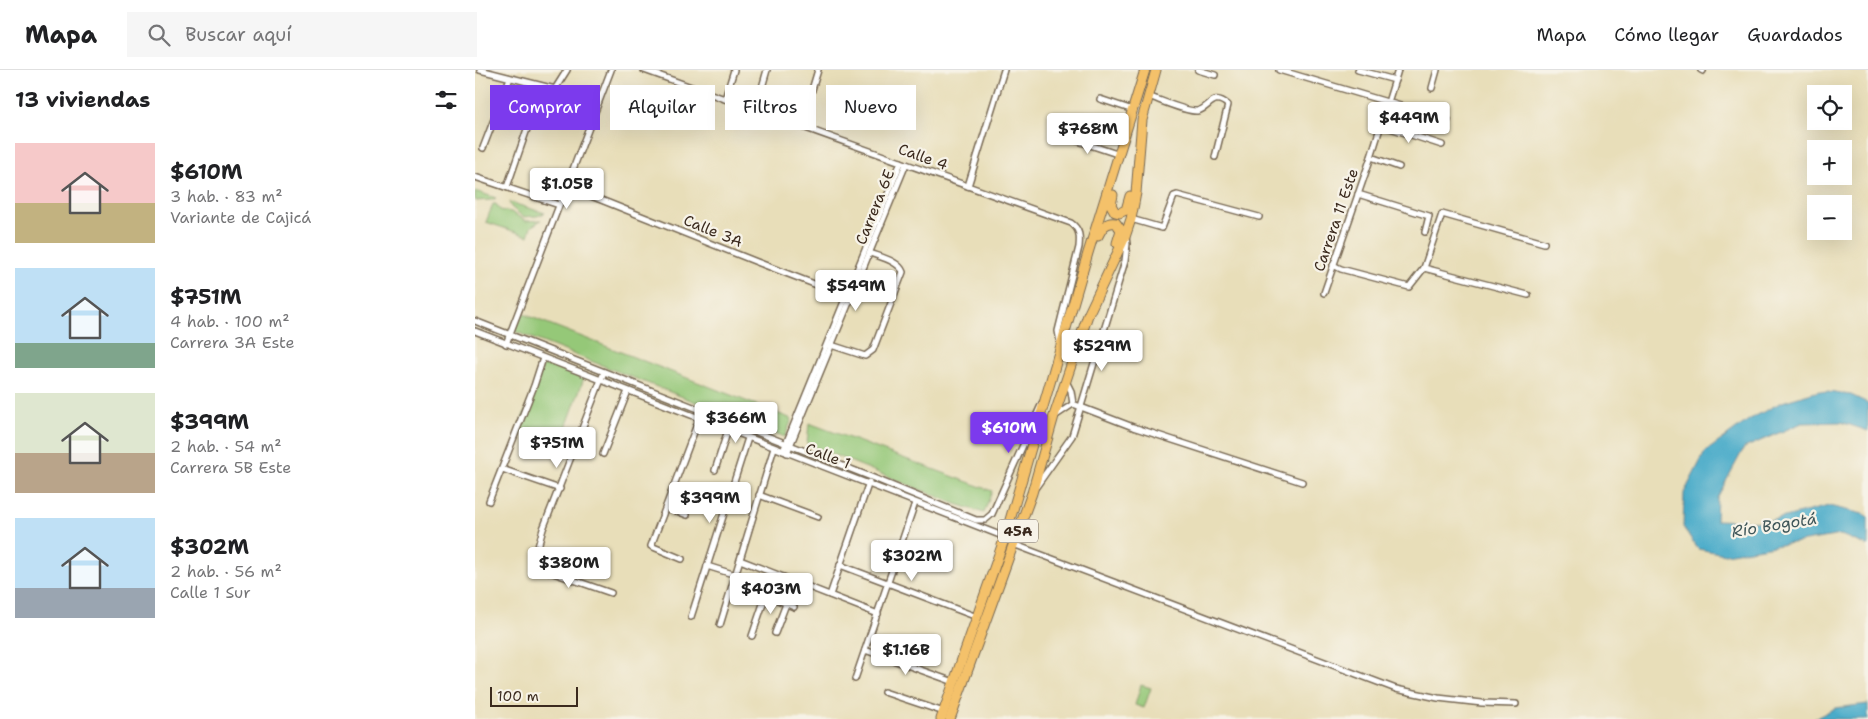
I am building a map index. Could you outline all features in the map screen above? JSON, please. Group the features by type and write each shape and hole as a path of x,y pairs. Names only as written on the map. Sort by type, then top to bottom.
{"highway":[{"name":"45A","path":"945,717 954,682 1005,538 1088,253 1145,70"},
{"name":"45A","path":"945,717 1032,493 1088,315 1125,237 1131,219 1142,120 1156,70"},
{"path":"1116,166 1119,177 1111,205 1115,212 1119,213 1128,207 1132,179 1138,168"},
{"path":"1088,253 1103,227 1110,222 1116,223 1121,233 1112,263"}],"street":[{"path":"480,70 539,85"},
{"path":"558,85 567,70"},
{"path":"506,344 611,70"},
{"name":"Calle 4","path":"644,70 725,99"},
{"path":"729,85 734,70"},
{"path":"763,85 767,70"},
{"path":"813,85 818,70"},
{"path":"968,186 1004,70"},
{"path":"1197,70 1215,75"},
{"path":"1279,70 1448,120"},
{"path":"1358,70 1395,80"},
{"name":"Carrera 11 Este","path":"1324,293 1389,102 1398,70"},
{"path":"1432,88 1437,70"},
{"path":"483,148 510,78"},
{"path":"1148,96 1192,111 1202,110 1211,101 1215,100 1228,105 1215,157"},
{"path":"1100,99 1133,110"},
{"path":"1381,125 1442,145"},
{"path":"507,187 527,130"},
{"name":"Calle 4","path":"812,130 1075,226 1080,236 1079,247 1058,331 1061,348"},
{"path":"1079,141 1119,155"},
{"path":"1371,156 1399,167"},
{"name":"Carrera 6E","path":"788,444 831,346 904,163"},
{"name":"Carrera 6E","path":"785,452 904,163"},
{"path":"475,176 559,204"},
{"name":"Calle 3A","path":"566,186 849,297"},
{"path":"1358,194 1429,216 1425,232"},
{"path":"1131,219 1162,228 1165,225 1174,196 1259,217"},
{"path":"1333,265 1341,269 1409,287 1424,268 1442,214 1545,243"},
{"path":"1032,493 1072,436 1125,262 1127,244 1125,237"},
{"path":"831,346 865,356 873,350 903,272 897,264 869,253"},
{"path":"1424,268 1528,295"},
{"name":"Calle 1","path":"475,321 976,520 985,520 992,514 1037,410 1046,396"},
{"name":"Calle 1","path":"475,331 1005,538"},
{"path":"489,501 543,358"},
{"path":"604,372 543,529 534,561 536,566 611,593"},
{"path":"1066,381 1071,391 1073,404"},
{"path":"603,454 627,391"},
{"path":"1073,404 1133,427 1302,482"},
{"path":"1055,416 1073,404"},
{"path":"682,559 651,546 702,411"},
{"path":"715,470 728,430"},
{"path":"691,617 748,438"},
{"path":"721,625 774,448"},
{"path":"502,469 560,489"},
{"path":"830,595 871,477"},
{"path":"759,495 818,517"},
{"path":"855,678 915,503"},
{"path":"666,507 687,514"},
{"path":"1013,544 1396,689 1438,698 1482,703 1516,704"},
{"path":"740,560 877,614"},
{"path":"841,565 977,618"},
{"path":"707,566 736,575"},
{"path":"733,581 794,607"},
{"path":"752,636 766,595"},
{"path":"775,633 786,604"},
{"path":"865,650 954,682"},
{"path":"884,692 945,717"}],"green space":[{"path":"475,191 496,198 475,201"},
{"path":"509,202 545,213 537,216 523,217 511,207"},
{"path":"493,204 496,204 500,210 511,212 526,221 541,220 531,227 528,236 486,222"},
{"path":"521,313 792,419 785,437 514,331"},
{"path":"544,363 584,378 559,447 517,432"},
{"path":"809,423 992,491 984,513 956,504 807,444"},
{"path":"1141,685 1151,688 1144,708 1135,705"}],"water":[{"name":"Río Bogotá","path":"1819,391 1851,395 1868,403 1868,431 1841,422 1802,423 1744,448 1717,498 1716,520 1765,522 1829,506 1863,514 1868,518 1868,546 1841,535 1725,554 1698,549 1683,527 1684,493 1705,452 1750,419 1782,402"},
{"path":"1868,704 1868,719 1814,719 1835,708"}]}
